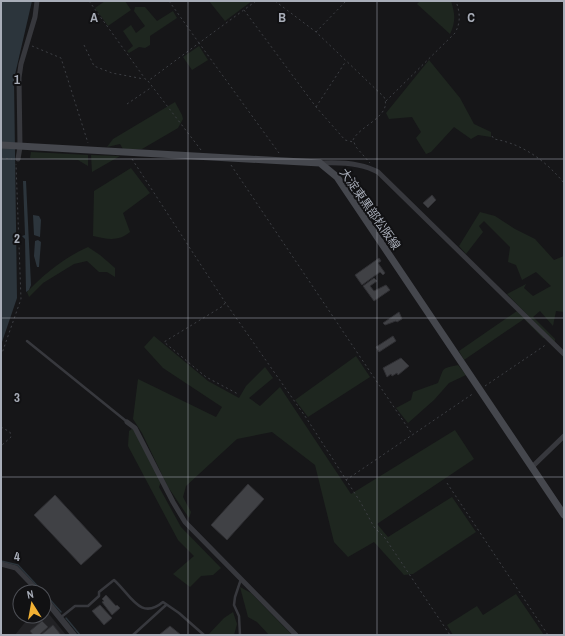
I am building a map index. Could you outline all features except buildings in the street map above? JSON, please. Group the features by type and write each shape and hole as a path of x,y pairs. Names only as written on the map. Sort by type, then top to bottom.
{"main road":[{"path":"1,145 320,163"},
{"name":"大淀東黒部松阪線","path":"320,163 337,177 564,516"}],"street":[{"path":"17,159 19,147 19,78 37,1"},
{"path":"320,163 341,163 372,169 383,177 564,354"},
{"path":"127,422 135,428 173,502 185,522 296,635"},
{"path":"532,467 564,436"},
{"path":"1,564 16,568 31,584"},
{"path":"52,608 74,635"}],"lane":[{"path":"27,341 127,422"},
{"path":"240,635 239,616 234,605 241,578"},
{"path":"60,618 75,606 88,606 99,596 99,592 114,580 141,608 148,610 155,609 163,602 179,613 204,635"},
{"path":"133,635 166,605"}],"path":[{"path":"89,1 146,80"},
{"path":"169,1 281,156 282,161"},
{"path":"148,81 256,1"},
{"path":"274,1 316,32 384,97 386,101"},
{"path":"316,32 346,1"},
{"path":"372,169 371,164 354,142 354,136 378,116 384,108 386,101 455,33 460,24 459,11 456,1"},
{"path":"244,10 316,107 345,140 354,142"},
{"path":"27,44 60,58 89,146 89,151"},
{"path":"84,45 94,66 112,73 148,81 203,153 203,157"},
{"path":"316,107 346,60"},
{"path":"127,104 153,86"},
{"path":"492,136 494,139 519,145 552,169 564,183"},
{"path":"128,153 226,302 306,419 345,481 361,502 374,527 385,538 450,635"},
{"path":"1,158 17,159 21,299 1,356"},
{"path":"227,158 412,434"},
{"path":"226,302 223,306 164,342 206,377 238,394"},
{"path":"345,481 412,434 551,341"},
{"path":"1,427 10,432 11,437 1,446"},
{"path":"447,483 548,635"}],"shaded area":[{"path":"1,1 32,1 14,79 17,298 1,345"},
{"path":"105,1 125,1 131,10 108,26 95,8"},
{"path":"209,1 252,1 225,21"},
{"path":"420,1 451,1 454,18 450,34 417,4"},
{"path":"135,7 145,7 157,21 173,11 177,18 150,36 150,45 145,48 139,47 129,53 127,51 133,46 123,31 131,25 136,33 145,26 134,11"},
{"path":"199,46 208,60 192,70 183,57"},
{"path":"429,60 460,98 474,124 491,132 491,137 478,135 471,139 454,127 431,152 426,154 416,138 421,132 412,117 389,119 386,113"},
{"path":"175,102 183,119 178,128 142,149 123,149 120,144 107,147 113,139"},
{"path":"31,152 88,155 88,166 78,160 30,158"},
{"path":"91,155 120,156 92,172"},
{"path":"131,168 150,193 123,213 130,232 121,237 112,239 93,236 94,191"},
{"path":"23,181 26,181 31,285 29,290 26,292 25,239 22,236 25,235"},
{"path":"480,212 495,216 515,229 535,239 554,260 564,256 564,312 556,311 553,326 540,311 533,317 555,339 555,343 507,294 526,284 524,288 533,296 551,286 536,272 522,280 516,265 508,262 510,247 484,221 479,226 483,232 466,254 459,246"},
{"path":"33,215 39,216 41,220 40,237 34,235"},
{"path":"38,240 41,242 39,267 37,267 34,256 35,241"},
{"path":"88,247 115,268 115,277 107,272 99,272 87,261 74,264 43,283 29,297 27,292 48,272 79,251"},
{"path":"517,311 546,338 543,338 524,319 464,360 459,351"},
{"path":"154,336 208,381 239,398 246,386 265,367 273,378 249,398 260,406 280,387 351,494 455,430 474,459 377,524 388,537 452,497 476,532 413,574 404,575 374,542 348,557 334,542 315,465 272,432 237,439 186,486 183,497 191,512 189,518 168,487 142,433 133,419 138,379 216,417 222,407 163,368 144,347"},
{"path":"356,356 370,377 308,417 295,400"},
{"path":"458,365 466,375 449,383 434,400 408,423 396,408 411,400 413,392 438,383 443,371 446,368"},
{"path":"133,428 161,482 159,487 181,527 221,568 213,575 201,576 190,587 173,574 194,556 178,540 128,446 129,431"},
{"path":"240,587 251,593 292,635 269,635 257,622 248,617"},
{"path":"516,594 544,635 453,635 447,625 477,606 483,615"},
{"path":"233,612 237,624 234,635 208,635 224,618"},
{"path":"52,618 66,635 15,635 24,624 52,624"}],"waterway":[{"path":"1,561 18,565 36,584"},
{"path":"52,602 61,612"},
{"path":"66,618 80,635"}]}
